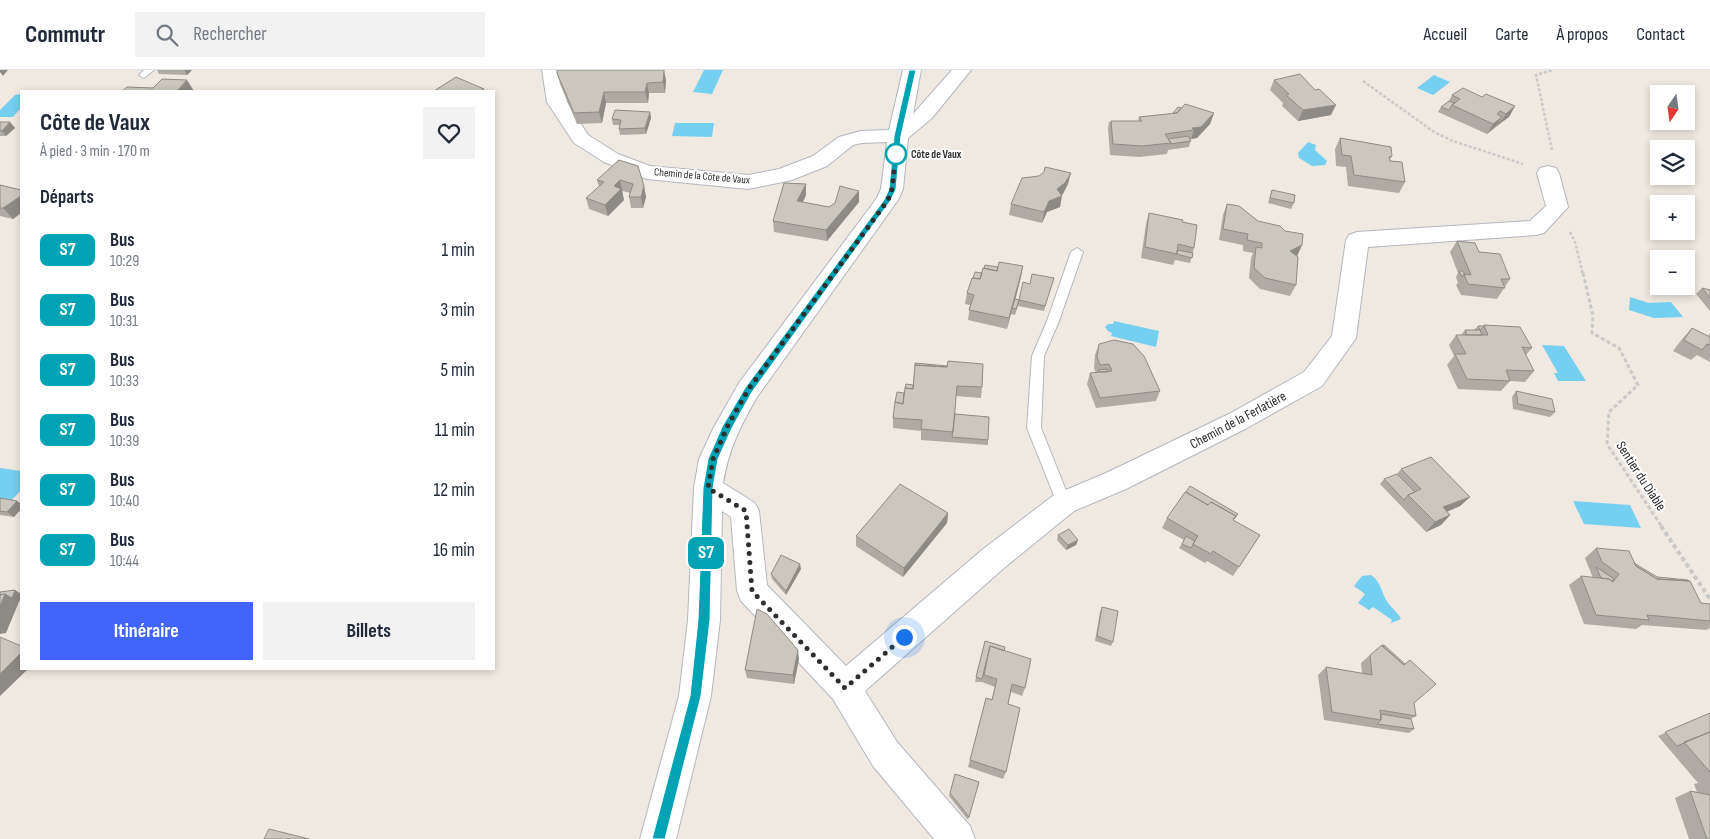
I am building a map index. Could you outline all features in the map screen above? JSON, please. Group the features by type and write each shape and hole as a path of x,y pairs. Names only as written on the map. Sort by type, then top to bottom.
{"street":[{"name":"Chemin de la Côte de Vaux","path":"551,70 556,102 581,139 611,158 647,172 748,182 784,175 820,161 846,141 861,137 898,136"},
{"path":"658,839 695,696 704,620 708,488 713,459 727,427 748,390 888,200 892,189 898,136 912,70"},
{"path":"898,136 925,114 962,70"},
{"path":"1548,173 1557,207"},
{"name":"Chemin de la Ferlatière","path":"845,688 993,559 1064,503 1116,481 1238,421 1313,379 1344,338 1357,240 1536,228 1557,207"},
{"path":"708,488 746,511 752,591 845,688 885,754 957,839"}],"lane":[{"path":"1064,503 1034,428 1038,356 1054,321 1077,252"}],"path":[{"path":"1363,81 1434,132 1453,141 1548,173 1554,159 1536,75 1553,70"},
{"name":"Sentier du Diable","path":"1557,207 1575,242 1593,316 1592,333 1619,348 1638,385 1609,412 1607,444 1710,599"}],"water":[{"path":"704,70 723,70 712,94 693,92"},
{"path":"1434,75 1450,82 1433,95 1417,88"},
{"path":"20,94 20,109 13,117 0,117 0,110 15,95"},
{"path":"675,123 714,123 712,137 672,136"},
{"path":"1308,142 1316,145 1315,150 1327,161 1325,165 1312,166 1299,158 1298,153"},
{"path":"1630,297 1649,303 1671,302 1683,317 1654,318 1629,310"},
{"path":"1114,321 1159,331 1156,347 1111,336 1112,333 1105,327 1108,324 1113,324"},
{"path":"1542,345 1564,346 1586,381 1558,381 1554,373 1558,373"},
{"path":"0,468 20,471 20,491 11,501 0,499"},
{"path":"1573,501 1630,505 1641,528 1584,524"},
{"path":"1371,575 1377,581 1388,603 1401,619 1391,623 1392,620 1373,607 1369,610 1358,603 1365,594 1354,586 1362,576"}],"building":[{"path":"557,70 664,70 663,82 647,83 645,92 604,92 599,112 574,113"},
{"path":"1300,74 1315,90 1319,89 1336,105 1303,110 1286,95 1289,94 1274,80"},
{"path":"456,77 484,89 482,90 436,90"},
{"path":"162,79 187,80 178,90 123,90 127,87 153,88"},
{"path":"1463,88 1482,97 1486,94 1515,106 1506,114 1500,111 1497,114 1502,117 1493,124 1452,105 1460,99 1452,95"},
{"path":"1449,101 1455,103 1449,110 1441,107"},
{"path":"1185,104 1214,113 1201,127 1192,128 1194,130 1165,134 1171,143 1142,146 1113,144 1111,121 1142,121 1139,117 1177,113"},
{"path":"1178,107 1181,108 1177,113 1173,113"},
{"path":"615,110 650,112 645,128 619,129 621,120 612,119"},
{"path":"0,122 10,122 2,131 0,130"},
{"path":"1188,136 1191,141 1170,144 1168,139"},
{"path":"1340,138 1391,147 1392,156 1389,157 1390,161 1402,162 1405,182 1354,175 1351,156 1342,155"},
{"path":"619,160 638,166 644,186 641,197 629,197 633,184 620,180 614,186 621,189 605,205 586,198 604,182 597,180"},
{"path":"1045,167 1071,173 1065,183 1057,189 1062,196 1049,201 1044,212 1011,204 1022,178 1039,176 1044,172"},
{"path":"784,183 806,184 797,201 829,207 835,203 840,186 859,191 826,230 773,221"},
{"path":"0,185 20,190 20,197 0,208"},
{"path":"1272,190 1295,195 1294,203 1270,198"},
{"path":"1227,204 1239,206 1258,221 1280,226 1285,231 1303,234 1302,245 1290,251 1298,257 1296,285 1265,278 1254,268 1256,247 1262,248 1262,243 1247,240 1248,234 1223,229"},
{"path":"1149,213 1197,225 1194,248 1178,244 1177,254 1145,247"},
{"path":"1457,241 1475,243 1479,252 1500,254 1510,279 1501,279 1505,288 1468,284 1464,274 1471,275"},
{"path":"1177,250 1193,253 1192,258 1176,254"},
{"path":"999,262 1023,266 1009,318 969,310 974,295 967,293 972,278 980,279 983,268 997,271"},
{"path":"985,265 998,267 997,271 984,268"},
{"path":"1459,271 1463,271 1465,275 1462,277"},
{"path":"975,272 982,273 980,279 973,278"},
{"path":"1032,274 1054,278 1045,306 1019,300 1023,282 1030,284"},
{"path":"1702,288 1710,290 1710,298"},
{"path":"1015,299 1019,300 1016,309 1012,308"},
{"path":"1484,325 1520,327 1532,348 1522,347 1534,371 1506,370 1510,381 1467,379 1455,354 1466,354 1456,335 1488,335"},
{"path":"1692,328 1710,337 1710,345 1707,344 1702,350 1684,340"},
{"path":"1465,330 1480,330 1482,335 1467,335"},
{"path":"1114,340 1133,344 1144,356 1160,391 1100,398 1090,373 1112,371 1109,364 1100,365 1097,357 1099,344"},
{"path":"948,361 983,364 982,387 957,386 953,432 921,429 922,420 893,418 895,402 903,404 905,388 913,389 915,365 947,367"},
{"path":"915,363 947,366 947,367 915,365"},
{"path":"1107,369 1108,372 1100,372 1098,370"},
{"path":"906,384 913,385 913,389 905,388"},
{"path":"1516,391 1552,399 1555,412 1518,404"},
{"path":"897,392 904,393 903,404 895,402"},
{"path":"955,414 989,417 988,440 952,437"},
{"path":"1431,457 1470,497 1443,507 1450,515 1435,522 1408,495 1421,489 1401,469"},
{"path":"1397,474 1415,492 1408,495 1404,500 1384,479"},
{"path":"900,484 948,513 904,568 856,536"},
{"path":"1190,486 1238,514 1233,520 1236,516 1211,502 1208,505 1186,492"},
{"path":"1185,492 1208,505 1211,502 1236,516 1233,520 1260,535 1239,567 1213,551 1211,554 1193,544 1198,536 1167,518"},
{"path":"0,498 17,501 7,512 0,511"},
{"path":"1069,529 1078,540 1068,545 1058,535"},
{"path":"1186,536 1195,541 1191,548 1182,544"},
{"path":"1596,548 1629,551 1636,566 1657,579 1690,581 1701,603 1710,604 1710,621 1647,615 1649,620 1596,615 1581,576 1609,579 1613,582 1619,574 1602,562"},
{"path":"781,555 800,564 786,591 771,574"},
{"path":"1634,563 1657,577 1689,581 1657,579"},
{"path":"1596,567 1614,579 1612,581 1601,578"},
{"path":"15,590 12,598 5,594 0,595 0,592"},
{"path":"5,594 0,606 0,595"},
{"path":"1102,607 1118,611 1113,642 1097,636"},
{"path":"757,609 767,614 798,650 793,675 745,670"},
{"path":"0,637 20,646 20,654 0,674"},
{"path":"985,641 1005,647 1004,651 990,646 982,679 976,677"},
{"path":"1382,645 1404,665 1410,660 1436,684 1414,703 1416,716 1380,710 1381,720 1332,712 1326,667 1372,675 1370,655"},
{"path":"1384,645 1405,664 1382,646"},
{"path":"990,646 1031,659 1025,688 1012,684 1008,704 1020,708 1006,772 970,760 986,698 992,700 997,679 984,675"},
{"path":"1710,713 1710,732 1677,746 1665,732"},
{"path":"1381,714 1411,719 1414,729 1377,724 1381,720"},
{"path":"1710,732 1710,772 1684,742"},
{"path":"955,774 979,782 969,817 950,793"},
{"path":"1690,791 1710,795 1710,839 1707,839"},
{"path":"269,829 309,839 264,839"}],"bus line":[{"name":"S7","path":"658,839 695,696 704,620 708,488 713,459 727,427 748,390 888,200 892,189 898,136 912,70"}],"place":[{"name":"Côte de Vaux","path":"896,154"}],"route":[{"path":"896,154 892,189 888,200 748,390 727,427 713,459 708,488 746,511 752,591 845,688 904,637"}]}
